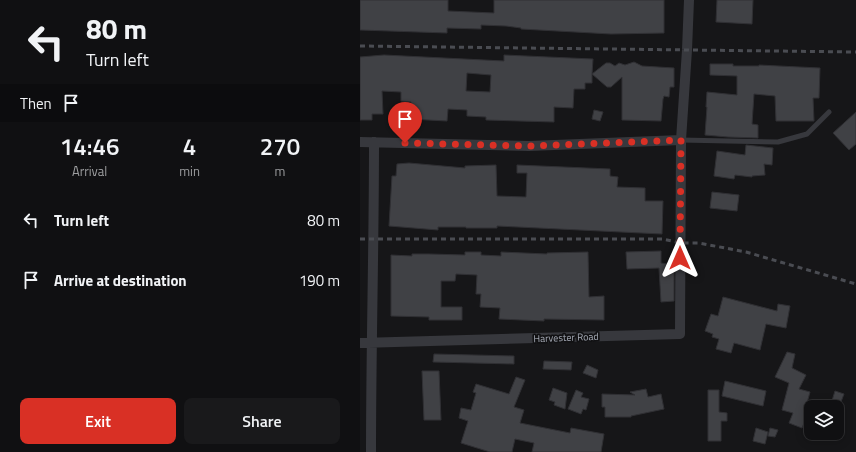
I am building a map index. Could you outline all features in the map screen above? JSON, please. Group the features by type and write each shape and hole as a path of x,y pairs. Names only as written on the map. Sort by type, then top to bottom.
{"street":[{"path":"360,142 529,146 681,140 689,0"},
{"name":"Harvester Road","path":"360,342 680,334 681,140"},
{"path":"371,452 374,142"}],"lane":[{"path":"681,140 778,142 807,134 829,112"}],"building":[{"path":"360,0 448,0 448,11 494,13 494,0 664,0 664,33 611,34 521,29 506,26 481,25 481,29 447,28 447,33 360,30"},
{"path":"717,0 753,0 752,24 716,22"},
{"path":"384,55 504,61 504,55 593,59 592,83 585,83 585,89 574,89 573,108 554,107 554,122 486,120 486,117 467,116 467,110 448,109 447,121 410,119 411,102 401,101 401,92 382,91 383,114 372,114 372,120 360,120 360,57","holes":["467,73 491,75 490,92 466,91"]},
{"path":"634,62 642,66 674,68 674,87 670,87 669,97 664,96 661,121 622,120 622,77 611,87 607,87 592,74 606,63 610,63 615,66 619,63 625,65"},
{"path":"710,64 820,68 819,98 813,98 814,121 776,121 775,96 754,94 752,124 758,125 758,138 705,135 707,92 737,95 737,76 710,75"},
{"path":"594,110 603,112 600,121 592,119"},
{"path":"856,112 856,144 849,150 833,133"},
{"path":"746,145 773,148 772,165 764,164 765,175 752,177 735,175 734,179 714,176 717,151 745,155"},
{"path":"409,163 465,168 465,166 496,165 497,196 526,197 527,173 517,173 517,165 610,169 610,176 618,177 617,187 645,188 645,201 663,201 662,234 497,226 497,228 438,227 438,230 389,226 392,176 396,176 397,164"},
{"path":"712,192 739,195 737,211 710,208"},
{"path":"661,251 661,263 674,265 674,301 661,302 659,268 627,269 626,252"},
{"path":"465,252 481,252 481,255 501,256 501,252 547,254 588,252 589,297 604,296 604,320 544,319 544,321 499,319 500,308 480,307 481,294 476,294 477,275 456,274 455,281 441,281 441,307 462,307 462,320 429,320 429,317 391,316 391,255 465,255"},
{"path":"723,297 777,311 778,304 790,306 786,328 766,324 760,350 734,343 731,353 716,349 719,339 712,337 713,334 705,331 711,314 718,316"},
{"path":"787,352 795,354 792,368 806,375 799,389 810,392 808,400 804,400 804,423 802,428 789,423 793,413 782,410 789,383 775,377"},
{"path":"434,354 514,356 514,364 433,362"},
{"path":"544,361 572,362 571,370 543,369"},
{"path":"587,365 598,370 596,378 583,373"},
{"path":"422,371 439,371 441,420 424,420"},
{"path":"516,377 525,380 514,407 524,410 520,423 570,433 571,428 604,434 601,452 532,452 534,443 515,439 512,452 490,452 461,443 468,421 459,418 461,408 471,410 476,393 473,392 476,384 509,394"},
{"path":"725,381 766,391 763,406 722,396"},
{"path":"553,388 567,393 565,409 554,405 555,402 549,400"},
{"path":"646,389 648,397 661,394 664,409 631,417 605,417 605,407 602,407 602,394 635,395 630,392"},
{"path":"576,390 583,393 581,397 589,399 586,410 583,409 581,414 568,409"},
{"path":"708,390 719,390 719,412 727,413 727,421 721,421 721,441 708,441"},
{"path":"835,391 844,394 842,400 832,400"},
{"path":"756,428 768,432 765,444 753,441"},
{"path":"770,428 778,430 775,437 768,436"}],"railway":[{"path":"360,46 856,52"},
{"path":"360,239 663,239 680,243 699,243 746,252 856,284"}],"route":[{"path":"405,143 529,146 681,140 680,258"}]}
